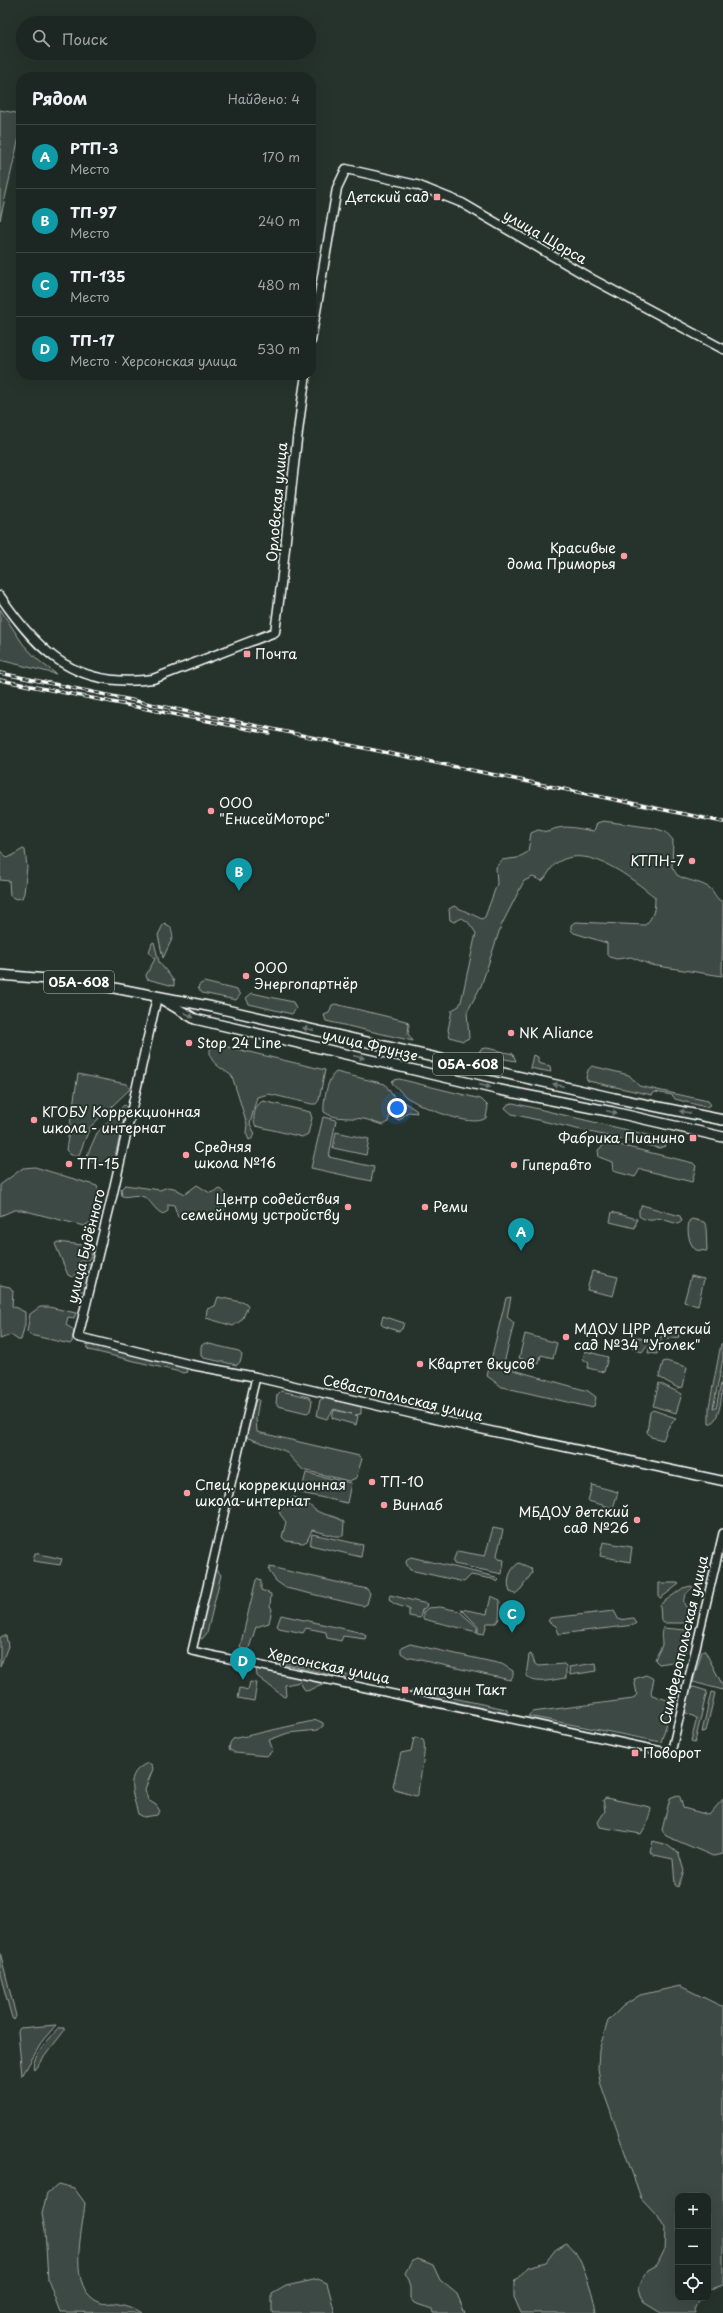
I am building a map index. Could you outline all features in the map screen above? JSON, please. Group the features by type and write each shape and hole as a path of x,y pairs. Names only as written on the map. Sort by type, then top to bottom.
{"main road":[{"name":"улица Щорса","path":"316,312 337,188 346,169 417,185 462,203 592,279 723,349"},
{"name":"Орловская улица","path":"0,596 22,628 38,645 70,669 80,673 132,682 153,679 275,632 283,583 286,529 295,446 305,380"},
{"name":"улица Фрунзе","path":"0,975 83,982 212,1007 614,1098 723,1120"},
{"name":"улица Фрунзе","path":"157,997 195,1019 500,1090 613,1112 723,1137"},
{"name":"улица Будённого","path":"78,1337 112,1197 157,997"},
{"name":"Севастопольская улица","path":"78,1337 192,1365 256,1377 439,1420 723,1481"}],"street":[{"name":"Херсонская улица","path":"256,1377 192,1651 671,1753"},
{"name":"Симферопольская улица","path":"671,1753 723,1533"}],"shaded area":[{"path":"0,110 16,113 16,151 0,220"},
{"path":"0,609 23,644 38,660 56,674 0,660"},
{"path":"603,821 654,828 666,832 673,840 672,867 677,875 710,888 718,899 723,902 722,976 651,965 631,957 617,959 609,957 607,954 607,943 574,933 571,930 571,925 575,922 645,925 653,912 655,897 634,881 610,866 596,860 583,857 570,857 558,862 551,868 542,881 533,877 524,881 501,926 481,986 467,1012 469,1038 463,1041 450,1037 448,1030 452,1010 459,1006 461,1002 476,933 468,922 462,918 454,922 450,920 449,909 454,906 482,919 485,917 497,884 496,867 502,860 517,858 528,852 531,833 538,830 548,832 553,829 564,827 594,831 597,823"},
{"path":"23,849 25,850 27,867 24,893 22,898 16,899 10,896 9,881 0,880 0,851 8,858"},
{"path":"164,923 171,927 173,937 163,958 158,935"},
{"path":"154,942 159,962 174,981 174,986 147,979 146,975 155,959 149,952 152,943"},
{"path":"204,982 237,990 240,995 236,1000 202,993 198,988 199,985"},
{"path":"252,993 293,1002 296,1009 292,1014 249,1004 246,998"},
{"path":"335,1004 406,1021 409,1024 408,1034 413,1041 326,1021 324,1015 329,1013 332,1005"},
{"path":"215,1044 325,1070 319,1100 316,1104 312,1104 269,1094 257,1097 250,1124 255,1134 253,1138 249,1140 246,1133 247,1124 232,1076 215,1064 210,1056 211,1045"},
{"path":"487,1048 513,1054 516,1061 478,1054 481,1049"},
{"path":"533,1055 538,1057 538,1063 550,1066 551,1072 530,1068"},
{"path":"592,1066 629,1075 639,1086 708,1101 711,1105 705,1107 675,1099 672,1095 655,1092 652,1095 588,1081 586,1078 588,1070"},
{"path":"336,1072 385,1084 395,1099 388,1122 384,1125 363,1119 329,1115 324,1112 324,1102 328,1085 330,1079"},
{"path":"78,1074 126,1084 130,1089 90,1127 79,1155 71,1155 66,1150"},
{"path":"399,1079 481,1099 488,1106 486,1118 479,1121 458,1119 422,1106 406,1097 392,1083 393,1080"},
{"path":"263,1101 310,1112 312,1118 308,1134 302,1137 256,1126 254,1120 255,1112 258,1105"},
{"path":"402,1101 416,1110 417,1113 408,1112 400,1120 395,1119 394,1117 399,1102"},
{"path":"513,1103 661,1138 664,1140 666,1146 659,1148 512,1114 505,1108 508,1104"},
{"path":"124,1105 127,1107 113,1164 107,1166 85,1160 97,1133"},
{"path":"323,1117 336,1120 329,1157 374,1167 371,1181 311,1168"},
{"path":"336,1132 369,1139 366,1155 333,1148"},
{"path":"607,1142 693,1163 696,1166 692,1182 640,1169 635,1177 613,1171 612,1162 599,1157 598,1150"},
{"path":"35,1167 97,1186 99,1194 91,1222 84,1226 22,1210 14,1210 0,1216 0,1185 23,1168"},
{"path":"125,1185 160,1190 168,1187 174,1188 185,1194 197,1185 210,1193 221,1189 229,1197 227,1204 219,1215 211,1217 188,1213 182,1219 178,1217 174,1205 168,1204 168,1211 163,1214 144,1197 138,1195 122,1196 121,1189"},
{"path":"642,1205 680,1216 682,1221 678,1224 658,1218 651,1220 643,1219 639,1216 639,1210"},
{"path":"612,1212 637,1219 635,1228 610,1222"},
{"path":"692,1219 704,1222 706,1225 707,1251 696,1250 691,1244 688,1229 689,1221"},
{"path":"57,1242 91,1246 94,1250 89,1259 80,1261 76,1274 72,1277 68,1275 55,1244"},
{"path":"88,1263 93,1265 88,1288 85,1291 81,1291 77,1285 84,1268"},
{"path":"592,1271 618,1277 613,1296 587,1290"},
{"path":"691,1276 704,1279 698,1306 684,1302"},
{"path":"0,1285 10,1287 13,1291 12,1306 25,1312 25,1324 21,1340 18,1340 11,1335 0,1339"},
{"path":"218,1297 246,1303 248,1306 242,1320 233,1326 206,1318 207,1309 215,1306"},
{"path":"511,1297 507,1317 514,1323 503,1367 588,1391 596,1397 594,1406 589,1407 502,1387 487,1376 506,1298"},
{"path":"40,1307 49,1307 76,1313 74,1318 68,1317 66,1325 74,1330 72,1342 70,1344 30,1335 27,1332 30,1314"},
{"path":"383,1316 404,1323 402,1329 398,1331 383,1326 381,1324"},
{"path":"669,1332 678,1334 679,1337 660,1340 657,1354 648,1353 650,1344"},
{"path":"525,1334 557,1343 553,1358 541,1355 539,1364 519,1358"},
{"path":"633,1336 650,1341 642,1352 633,1349 630,1345"},
{"path":"205,1343 239,1351 242,1354 240,1362 237,1365 204,1358 201,1356 201,1346"},
{"path":"723,1343 723,1359 713,1408 716,1408 723,1373 721,1402 717,1416 709,1424 709,1407 721,1344"},
{"path":"90,1345 186,1367 188,1372 184,1373 89,1350 86,1347"},
{"path":"585,1351 608,1357 604,1372 588,1368 589,1362 583,1360"},
{"path":"666,1361 687,1367 683,1387 678,1388 659,1377 663,1362"},
{"path":"659,1383 682,1394 676,1413 653,1406"},
{"path":"281,1391 309,1397 312,1402 310,1411 307,1413 278,1406 276,1403 277,1395"},
{"path":"324,1398 361,1407 361,1414 355,1415 358,1416 356,1425 332,1418 334,1410 352,1414 334,1409 327,1419 317,1416 320,1400"},
{"path":"256,1399 259,1400 256,1418 257,1432 359,1456 362,1459 356,1478 349,1481 303,1470 285,1451 248,1438 246,1435"},
{"path":"653,1410 676,1418 668,1428 663,1440 651,1437 647,1432 650,1412"},
{"path":"306,1473 351,1483 347,1503 301,1493"},
{"path":"592,1485 618,1492 613,1508 588,1501"},
{"path":"294,1497 308,1504 319,1512 344,1522 343,1536 335,1536 312,1530 307,1541 303,1543 286,1541 282,1537 286,1522 280,1514 279,1508 284,1502"},
{"path":"493,1528 503,1530 497,1555 499,1559 504,1560 502,1574 454,1564 453,1561 457,1551 485,1556"},
{"path":"312,1534 363,1545 361,1557 310,1545"},
{"path":"603,1542 632,1547 630,1562 600,1556"},
{"path":"35,1553 62,1559 60,1565 33,1561"},
{"path":"411,1557 496,1577 499,1580 497,1582 492,1579 471,1575 464,1582 410,1570 406,1563 407,1559"},
{"path":"519,1563 531,1568 532,1573 521,1589 515,1594 510,1592 508,1580 511,1572"},
{"path":"270,1567 367,1589 370,1593 367,1604 363,1606 286,1588 276,1581 269,1571"},
{"path":"217,1570 221,1575 207,1633 202,1639 199,1637 199,1632 214,1571"},
{"path":"258,1578 261,1581 261,1590 271,1594 270,1606 272,1609 269,1623 256,1627 248,1651 240,1647 256,1580"},
{"path":"659,1583 679,1584 661,1598 659,1597"},
{"path":"693,1587 684,1598 684,1604 686,1607 691,1609 689,1623 664,1623 661,1621 660,1605 683,1588"},
{"path":"390,1595 427,1604 422,1610 420,1618 409,1616 409,1609 394,1604 389,1599"},
{"path":"491,1596 500,1600 499,1619 496,1623 487,1623 484,1634 478,1633 478,1626 461,1609 487,1614"},
{"path":"440,1607 459,1611 477,1627 477,1632 423,1619 423,1612 428,1608"},
{"path":"614,1611 619,1620 633,1618 636,1623 634,1625 559,1634 556,1626 548,1621 550,1618"},
{"path":"281,1615 363,1633 366,1635 365,1639 343,1636 341,1641 327,1638 326,1632 306,1628 303,1633 279,1628 277,1626"},
{"path":"663,1628 687,1630 690,1634 686,1650 682,1658 659,1664 655,1660 662,1645 661,1634"},
{"path":"2,1636 6,1636 8,1646 0,1667 0,1638"},
{"path":"410,1644 502,1664 513,1671 513,1676 510,1680 407,1657 401,1653 401,1648"},
{"path":"702,1651 705,1651 723,1686 723,1690 693,1682"},
{"path":"531,1654 535,1664 538,1666 564,1664 566,1666 566,1678 539,1681 530,1679 526,1676 529,1655"},
{"path":"278,1661 357,1678 355,1680 277,1663"},
{"path":"596,1663 597,1671 570,1675 569,1667"},
{"path":"256,1667 325,1681 325,1684 307,1691 300,1682 285,1685 286,1696 284,1697 257,1676"},
{"path":"646,1675 654,1679 651,1692 652,1695 667,1700 669,1699 675,1677 678,1675 681,1678 661,1742 528,1716 532,1712 633,1699 637,1694 634,1679"},
{"path":"250,1682 257,1683 254,1701 238,1698 240,1688 248,1690"},
{"path":"694,1687 707,1691 695,1742 691,1741 697,1718 684,1712 690,1688"},
{"path":"414,1690 506,1709 508,1712 505,1713 411,1692"},
{"path":"711,1692 715,1693 706,1731 702,1732"},
{"path":"317,1720 323,1723 323,1726 318,1730 288,1733 269,1740 273,1750 267,1756 235,1753 229,1749 230,1743 233,1739"},
{"path":"416,1737 423,1740 424,1757 418,1795 416,1796 395,1790 393,1786 401,1753 411,1751 414,1738"},
{"path":"148,1763 152,1765 153,1769 145,1789 148,1800 156,1805 160,1811 157,1815 144,1817 138,1814 132,1792 132,1785 135,1772 140,1767"},
{"path":"677,1795 680,1797 683,1808 709,1815 723,1799 723,1854 713,1856 666,1836 662,1830 670,1798"},
{"path":"606,1798 650,1807 651,1809 647,1824 641,1834 600,1827 598,1822 605,1811 603,1800"},
{"path":"653,1841 667,1845 679,1854 684,1871 678,1887 675,1885 673,1859 654,1855 650,1852"},
{"path":"0,1952 16,2016 14,2020 12,2018 0,1974"},
{"path":"680,1986 723,2007 723,2285 711,2289 711,2193 675,2193 675,2301 699,2301 695,2309 696,2313 661,2313 643,2302 639,2288 648,2270 657,2265 664,2251 665,2228 658,2216 641,2198 600,2082 598,2068 599,2050 608,2021 623,2006 640,1995"},
{"path":"56,2025 43,2040 22,2076 18,2031 20,2028"},
{"path":"59,2028 64,2028 64,2031 34,2070 33,2065 38,2054"},
{"path":"58,2184 74,2188 85,2203 79,2258 83,2286 90,2296 101,2303 120,2304 142,2313 60,2312 48,2280 45,2230 42,2214 47,2193"},
{"path":"566,2243 576,2254 586,2275 596,2313 521,2313 514,2297 514,2282 528,2267 546,2262 555,2250"},
{"path":"418,2259 433,2265 440,2280 457,2294 465,2313 433,2313 432,2309 414,2303 410,2298 410,2287 405,2273 412,2261"},
{"path":"318,2279 327,2283 335,2313 272,2313 272,2294 286,2286"}],"railway":[{"path":"0,673 723,822"},
{"path":"0,680 269,733"}],"place":[{"name":"Детский сад","path":"437,197"},
{"name":"Красивые дома Приморья","path":"624,556"},
{"name":"Почта","path":"247,654"},
{"name":"ООО \"ЕнисейМоторс\"","path":"211,811"},
{"name":"КТПН-7","path":"692,861"},
{"name":"ТП-97","path":"239,891"},
{"name":"ООО Энергопартнёр","path":"246,976"},
{"name":"NK Aliance","path":"511,1033"},
{"name":"Stop 24 Line","path":"189,1043"},
{"name":"КГОБУ Коррекционная школа - интернат","path":"34,1120"},
{"name":"Фабрика Пианино","path":"693,1138"},
{"name":"Средняя школа №16","path":"186,1155"},
{"name":"ТП-15","path":"69,1164"},
{"name":"Гиперавто","path":"514,1165"},
{"name":"Центр содействия семейному устройству","path":"348,1207"},
{"name":"Реми","path":"425,1207"},
{"name":"РТП-3","path":"521,1251"},
{"name":"МДОУ ЦРР Детский сад №34 \"Уголек\"","path":"566,1337"},
{"name":"Квартет вкусов","path":"420,1364"},
{"name":"ТП-10","path":"372,1482"},
{"name":"Спец. коррекционная школа-интернат","path":"187,1493"},
{"name":"Винлаб","path":"384,1505"},
{"name":"МБДОУ детский сад №26","path":"637,1520"},
{"name":"ТП-135","path":"512,1633"},
{"name":"ТП-17","path":"243,1680"},
{"name":"магазин Такт","path":"405,1690"},
{"name":"Поворот","path":"635,1753"}]}
